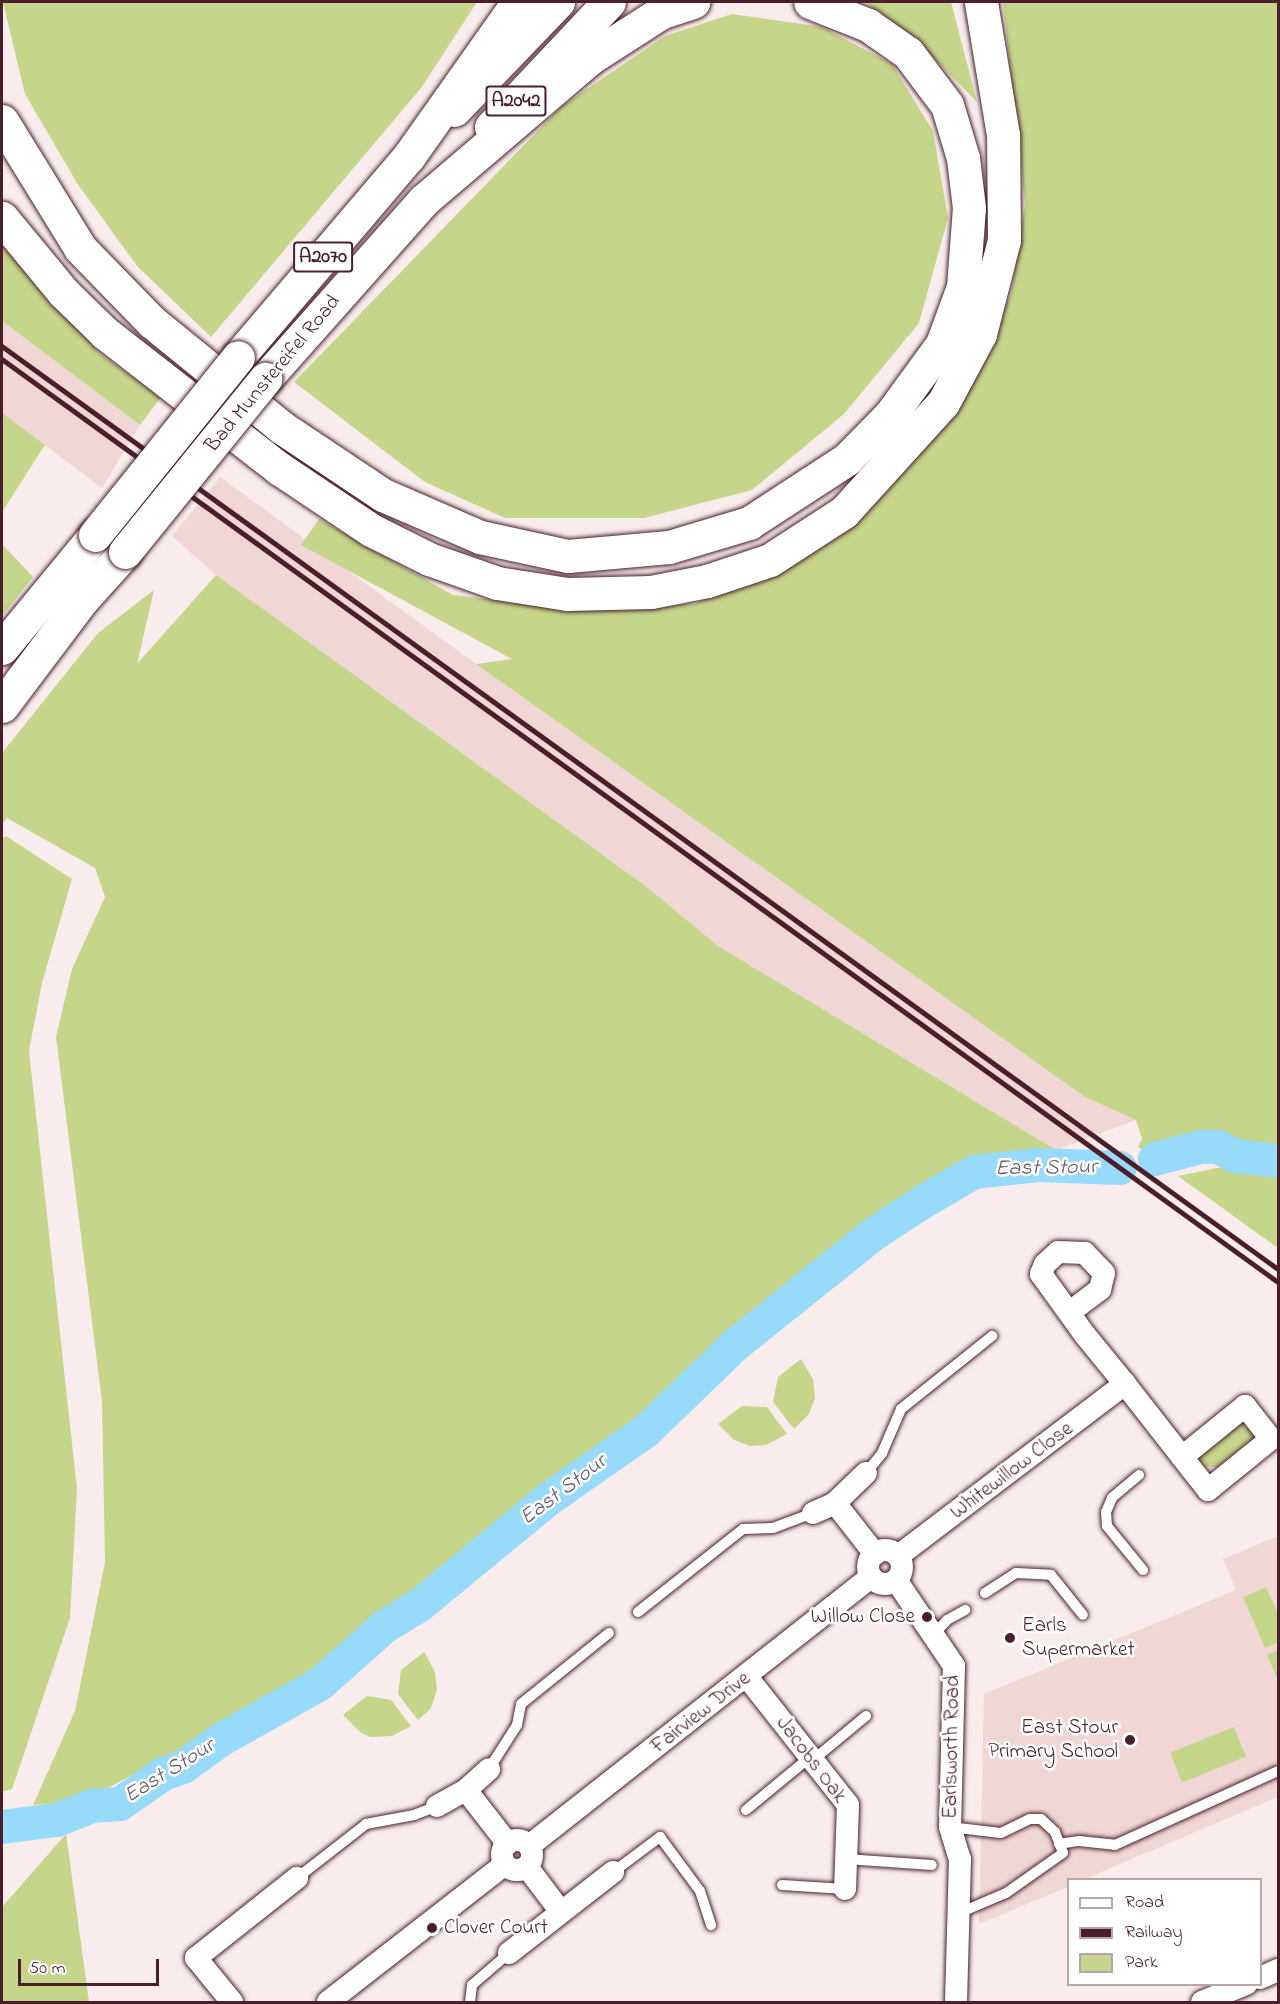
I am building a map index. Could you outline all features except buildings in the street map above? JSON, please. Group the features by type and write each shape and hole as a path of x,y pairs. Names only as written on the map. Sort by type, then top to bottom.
{"main road":[{"path":"409,156 518,2"},
{"name":"Bad Munstereifel Road","path":"2,648 238,357 409,156 558,2"},
{"name":"Bad Munstereifel Road","path":"2,706 82,600 125,552 265,379 424,200 609,2"},
{"path":"424,200 590,58 662,12 693,2"},
{"path":"2,121 80,248 152,322 280,427 384,495 480,537 568,556 669,547 749,523 846,459 891,414 942,344 963,287 969,208 963,158 947,105 908,53 868,25 810,2"},
{"path":"2,218 63,292 105,333 280,469 371,530 429,559 497,583 567,594 651,592 706,581 770,560 844,512 943,403 980,334 1004,240 1003,135 981,2"}],"street":[{"path":"1070,1312 1125,1384 1172,1454 1208,1490 1275,1440 1245,1406 1172,1454"},
{"name":"Whitewillow Close","path":"898,1556 1125,1384"},
{"path":"813,1513 835,1503 866,1473"},
{"path":"835,1503 875,1554"},
{"path":"885,1550 898,1556 901,1571 896,1580 880,1583 872,1577 868,1567 875,1554 885,1550"},
{"name":"Fairview Drive","path":"328,2002 747,1677 872,1577"},
{"name":"Earlsworth Road","path":"896,1580 935,1633 954,1666 956,1684 950,1827 960,1859 956,1914 956,2002"},
{"name":"Jacobs Oak","path":"747,1677 848,1805 846,1889"},
{"path":"437,1806 466,1790 489,1769"},
{"path":"466,1790 561,1912"},
{"path":"509,1953 613,1872"},
{"path":"232,2002 196,1958 297,1878"},
{"path":"1262,1977 1278,1970"},
{"path":"1202,2002 1241,1986"}],"lane":[{"path":"866,1473 882,1453 901,1408 992,1336"},
{"path":"1139,1475 1112,1498 1106,1512 1107,1526 1143,1570"},
{"path":"638,1612 743,1529 773,1528 813,1513"},
{"path":"985,1593 1016,1573 1051,1575 1083,1615"},
{"path":"935,1633 947,1620 965,1610"},
{"path":"489,1769 517,1725 520,1704 609,1634"},
{"path":"746,1810 866,1716"},
{"path":"1059,1844 1079,1841 1115,1845 1278,1771"},
{"path":"297,1878 366,1824 414,1815 437,1806"},
{"path":"950,1827 1001,1833 1030,1819 1041,1819 1054,1832 1063,1853 1051,1864 1006,1893 956,1914"},
{"path":"613,1872 660,1837 700,1891 711,1925"},
{"path":"846,1859 932,1865"},
{"path":"782,1885 846,1889"},
{"path":"470,2002 472,1985 509,1953"}],"shaded area":[{"path":"2,321 140,425 102,488 2,413"},
{"path":"220,477 476,664 1085,1097 1136,1120 1056,1150 718,946 647,887 216,575 172,536"},
{"name":"East Stour Primary School","path":"1278,1536 1278,1797 1087,1878 1067,1878 1067,1887 979,1924 984,1694 1236,1590 1223,1559"}],"green space":[{"path":"3,2 477,2 421,88 211,337 137,266 77,183 25,94"},
{"path":"865,2 951,2 977,102 926,50"},
{"path":"1003,2 1278,2 1278,1153 1245,1148 1222,1140 1147,1152 1138,1147 1142,1139 1136,1120 1085,1097 476,664 512,659 301,545 319,519 453,595 581,610 695,604 860,519 959,410 1011,294 1025,204"},
{"path":"732,14 822,27 892,64 933,131 948,218 919,323 844,414 752,490 644,518 505,518 425,482 294,382 562,106 665,36"},
{"path":"2,231 33,276 99,353 161,397 140,425 2,321"},
{"path":"2,413 45,445 2,512"},
{"path":"2,544 33,577 2,616"},
{"path":"216,575 647,887 718,946 1056,1150 932,1177 669,1389 635,1427 538,1491 325,1665 276,1698 80,1803 33,1805 75,1711 105,1562 102,1401 56,1037 72,969 105,897 95,868 7,818 2,825 2,753 98,633 154,590 137,664"},
{"path":"6,836 72,879 42,983 29,1051 77,1489 70,1618 12,1789 2,1792 2,839"},
{"path":"1222,1167 1278,1174 1278,1248 1178,1176"},
{"path":"801,1359 813,1379 815,1398 809,1414 794,1429 773,1402 778,1377"},
{"path":"742,1406 767,1407 787,1434 766,1445 750,1446 734,1440 718,1424"},
{"path":"1242,1419 1255,1434 1254,1440 1220,1468 1202,1466 1198,1452"},
{"path":"1266,1587 1278,1614 1278,1642 1265,1648 1243,1597"},
{"path":"1278,1650 1278,1681 1267,1655"},
{"path":"424,1652 435,1672 437,1690 431,1708 418,1720 398,1694 401,1670"},
{"path":"367,1696 391,1700 411,1726 392,1736 370,1737 360,1732 343,1715"},
{"path":"1234,1727 1246,1757 1182,1783 1170,1753"},
{"path":"66,1834 89,2002 2,2002 2,1907"}],"waterway":[{"name":"East Stour","path":"1155,1159 1200,1147 1218,1147 1236,1156 1278,1161"},
{"name":"East Stour","path":"2,1827 57,1820 91,1806 120,1804 163,1774 183,1767 222,1739 320,1684 384,1627 420,1605 550,1498 646,1431 734,1346 875,1233 921,1203 974,1172 1038,1165 1120,1168"}],"railway":[{"path":"2,346 1278,1269"},
{"path":"2,359 1278,1282"}],"place":[{"name":"Willow Close","path":"927,1617"},
{"name":"Earls Supermarket","path":"1010,1638"},
{"name":"East Stour Primary School","path":"1130,1740"},
{"name":"Clover Court","path":"432,1928"}]}
